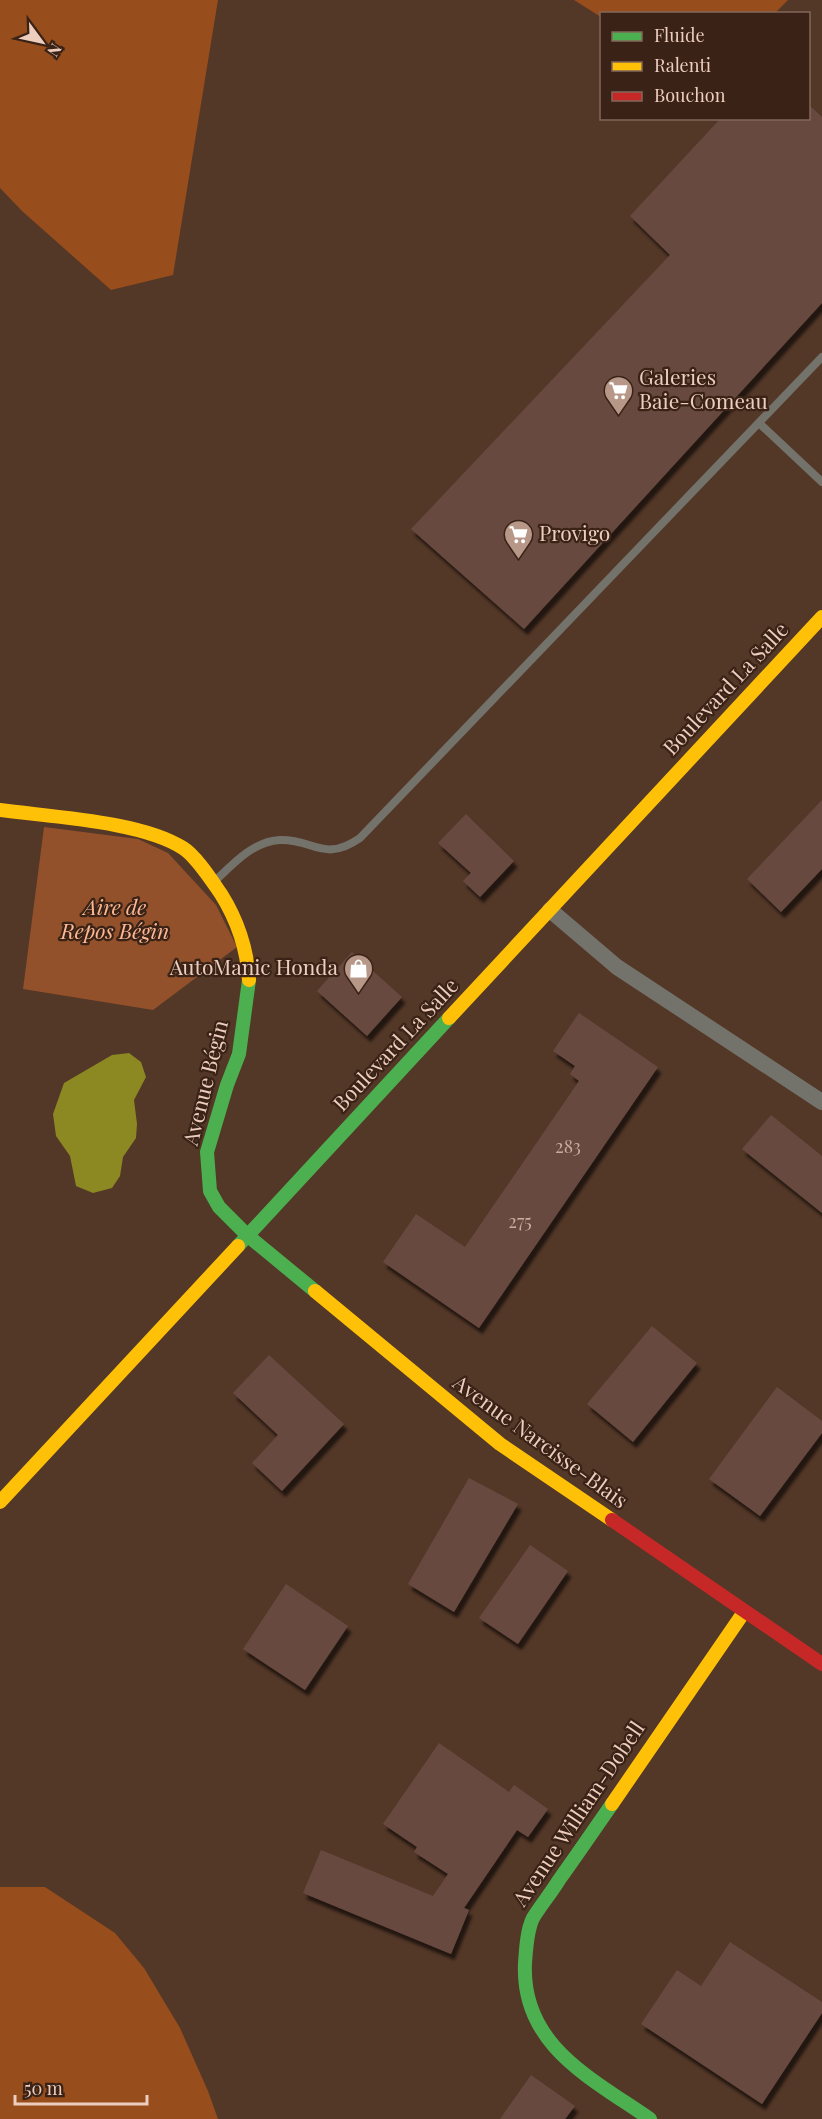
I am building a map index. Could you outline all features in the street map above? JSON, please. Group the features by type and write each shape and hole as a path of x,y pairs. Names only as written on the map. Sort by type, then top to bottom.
{"street":[{"name":"Boulevard La Salle","path":"0,1502 822,617"},
{"name":"Avenue Bégin","path":"0,810 106,824 157,835 185,849 213,882 233,913 243,940 249,985 239,1054 207,1152 210,1191 219,1207 247,1235"},
{"path":"550,910 617,967 822,1102"},
{"name":"Avenue Narcisse-Blais","path":"247,1235 500,1444 822,1664"},
{"name":"Avenue William-Dobell","path":"650,2119 569,2059 537,2023 526,1995 526,1943 532,1920 744,1612"}],"lane":[{"path":"213,882 242,857 264,843 280,840 325,850 347,847 360,838 822,357"},
{"path":"759,423 822,482"}],"green space":[{"name":"Aire de Repos Bégin","path":"44,827 138,839 168,853 216,905 237,947 153,1010 23,989"}],"shaded area":[{"path":"0,0 218,0 173,275 111,290 22,211 0,188"},
{"path":"574,0 788,0 776,12 600,12 600,16"},
{"path":"129,1053 141,1062 146,1077 134,1100 136,1138 123,1157 120,1176 112,1188 93,1193 76,1186 70,1156 56,1136 53,1114 64,1083 112,1055"},
{"path":"0,1887 45,1887 115,1933 144,1968 180,2028 218,2119 0,2119"}],"building":[{"name":"Galeries Baie-Comeau","path":"810,106 822,117 822,303 524,629 411,529 670,255 630,216 719,120 810,120"},
{"path":"822,800 822,869 781,912 747,879"},
{"path":"466,814 514,861 480,897 463,881 471,873 438,843"},
{"name":"AutoManic Honda","path":"352,952 402,997 367,1036 317,991"},
{"path":"579,1013 658,1067 479,1328 383,1262 416,1214 465,1247 579,1081 570,1074 575,1066 553,1051"},
{"path":"771,1115 822,1156 822,1213 742,1149"},
{"path":"652,1326 697,1363 633,1442 587,1404"},
{"path":"269,1355 344,1424 282,1491 252,1463 278,1435 233,1393"},
{"path":"777,1387 822,1421 822,1433 760,1516 709,1479"},
{"path":"469,1478 518,1504 454,1612 408,1584"},
{"path":"530,1545 568,1571 518,1644 479,1618"},
{"path":"286,1584 348,1626 305,1690 243,1649"},
{"path":"439,1743 509,1792 514,1785 548,1809 528,1837 517,1830 464,1908 469,1910 451,1954 303,1893 321,1850 433,1896 448,1874 414,1852 417,1847 383,1824"},
{"path":"730,1942 822,2002 822,2013 762,2104 641,2024 677,1970 701,1986"},
{"path":"531,2075 575,2106 565,2119 500,2119"}],"traffic: fast":[{"path":"249,980 239,1054 207,1152 210,1191 219,1207 247,1235 315,1291"},
{"path":"238,1246 449,1018"},
{"path":"612,1804 533,1918 528,1934 525,1963 527,1992 535,2016 547,2038 564,2056 583,2073 650,2119"}],"traffic: slow":[{"path":"449,1018 822,617"},
{"path":"0,810 120,826 165,839 183,848 204,869 232,914 244,946 249,980"},
{"path":"0,1502 238,1246"},
{"path":"315,1291 500,1444 612,1520"},
{"path":"612,1804 744,1612"}],"traffic: jam":[{"path":"612,1520 822,1664"}],"place":[{"name":"Galeries Baie-Comeau","path":"618,416"},
{"name":"Provigo","path":"518,560"},
{"name":"AutoManic Honda","path":"359,994"}]}
